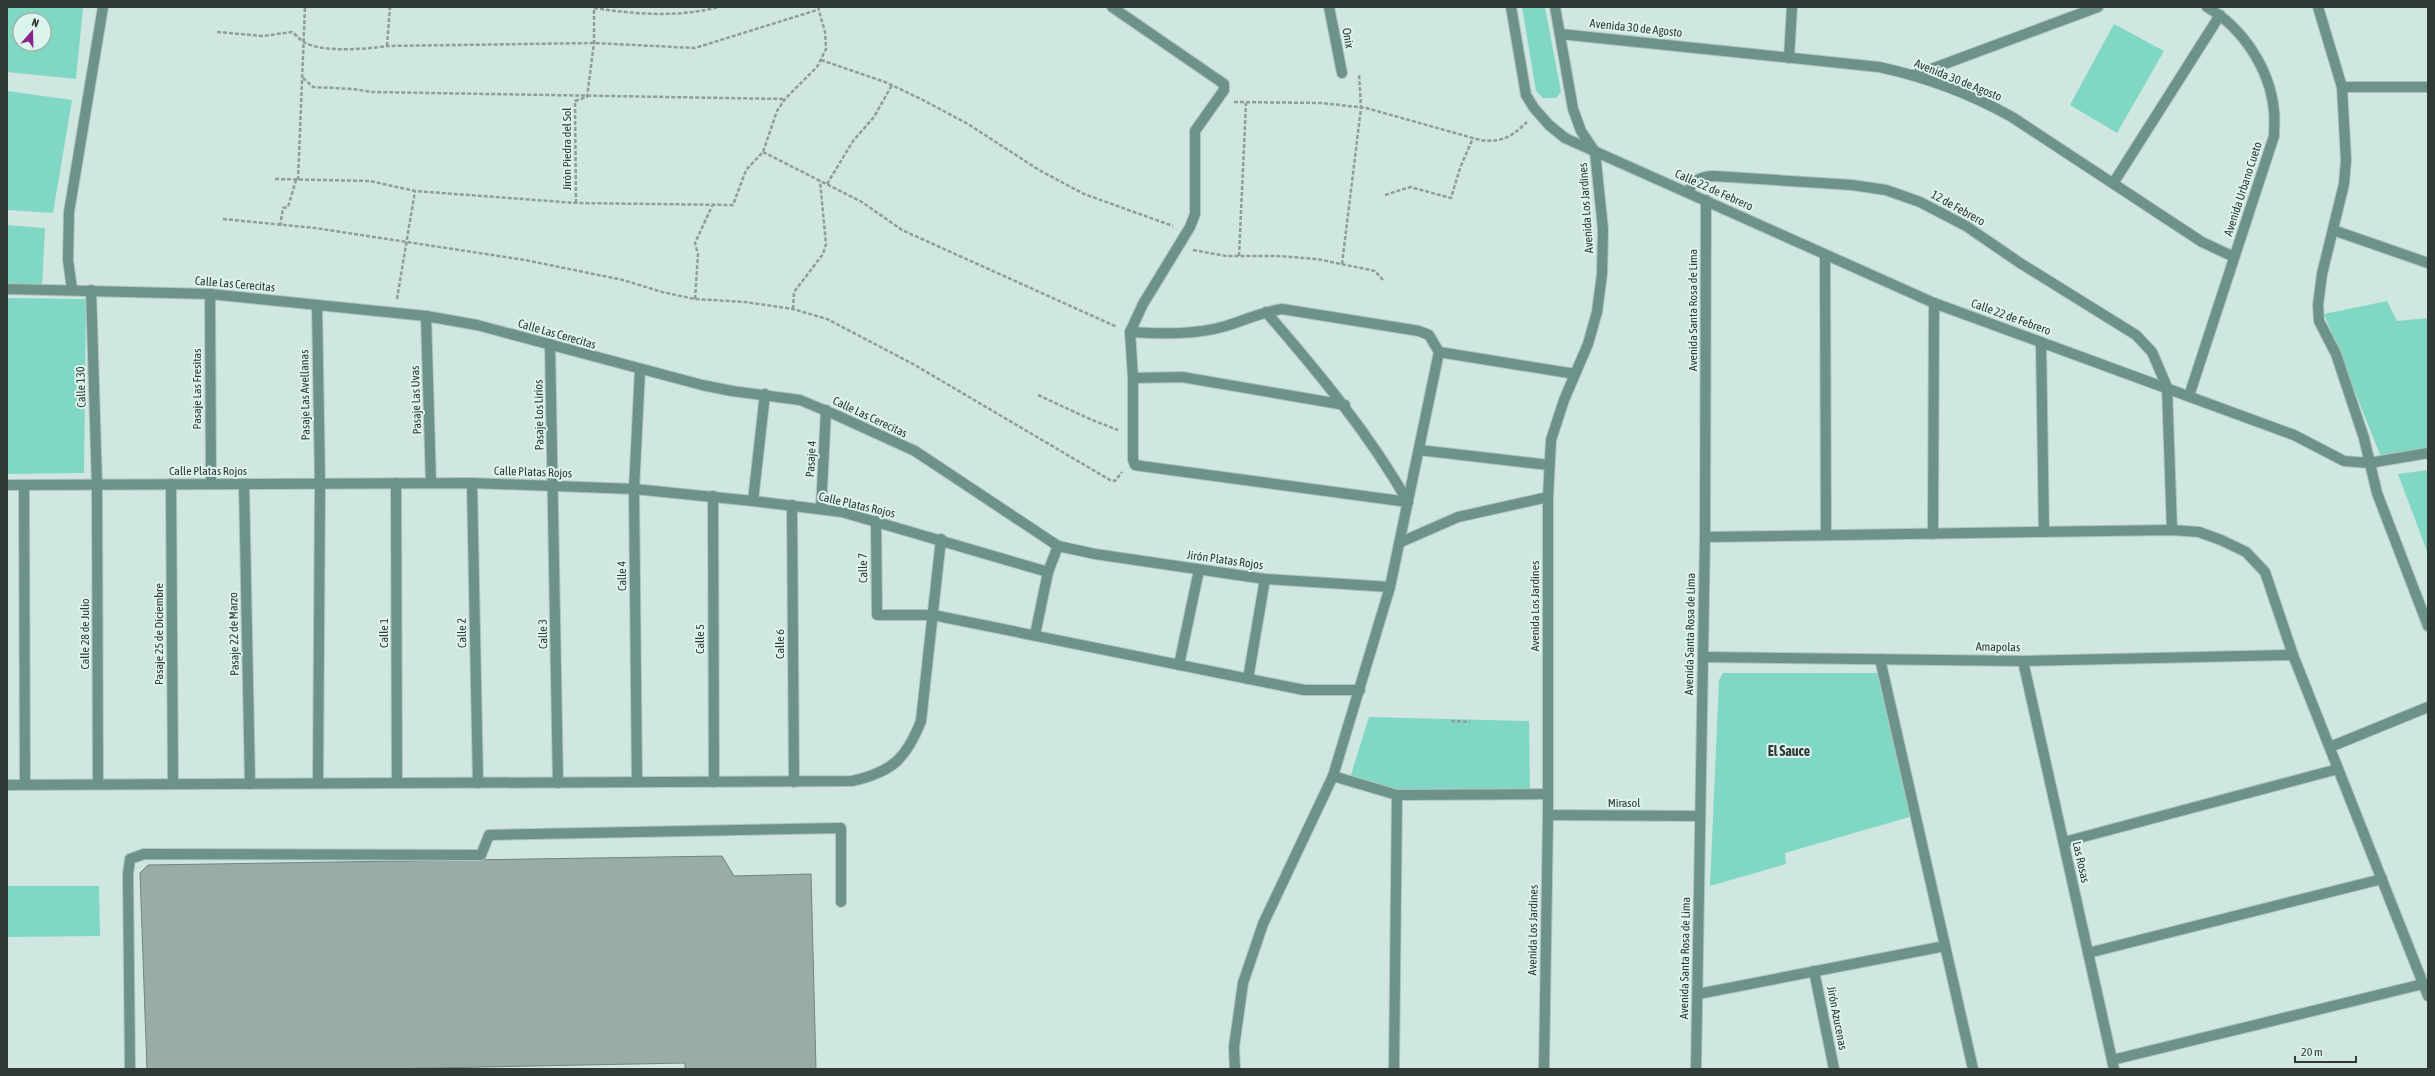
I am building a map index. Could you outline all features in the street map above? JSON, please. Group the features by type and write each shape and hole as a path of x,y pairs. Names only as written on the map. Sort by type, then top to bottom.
{"street":[{"path":"72,289 68,260 69,212 103,7"},
{"path":"1112,7 1224,84 1224,90 1215,100 1195,132 1195,214 1179,247 1143,304 1130,332 1133,378 1133,460 1136,465 1141,466 1408,502"},
{"name":"Onix","path":"1330,7 1341,69"},
{"name":"Calle 22 de Febrero","path":"1511,7 1526,95 1537,112 1549,126 1565,138 1706,200 1825,256 1934,303 2167,387 2294,435 2344,461 2369,463 2428,453"},
{"path":"1555,7 1573,109 1581,131 1595,152"},
{"path":"1789,58 1792,7"},
{"path":"1916,75 2098,7"},
{"name":"Avenida Urbano Cueto","path":"2189,396 2274,136 2274,110 2257,60 2241,34 2220,15 2208,7"},
{"path":"2318,7 2342,87 2346,160 2344,184 2322,274 2318,305 2319,322 2336,354 2364,438 2377,493 2428,626"},
{"path":"2114,182 2220,15"},
{"name":"Avenida 30 de Agosto","path":"1560,34 1880,67 1916,75 1986,103 2012,117 2114,182 2202,242 2234,257"},
{"path":"2342,87 2428,87"},
{"name":"Avenida Los Jardines","path":"1544,1069 1548,815 1548,497 1550,440 1588,344 1597,312 1602,274 1603,229 1595,152"},
{"name":"12 de Febrero","path":"1688,192 1693,181 1702,177 1713,176 1852,185 1886,190 1920,202 1966,226 2020,263 2136,336 2152,352 2167,387"},
{"name":"Avenida Santa Rosa de Lima","path":"1696,1069 1705,537 1706,200"},
{"path":"2332,230 2428,263"},
{"path":"1825,256 1826,535"},
{"name":"Calle Las Cerecitas","path":"7,289 72,289 210,294 426,316 477,325 640,370 732,391 765,394 800,400 826,410 915,452 1058,546"},
{"name":"Calle 130","path":"92,290 97,485"},
{"name":"Pasaje Las Fresitas","path":"210,294 211,484"},
{"path":"1933,534 1934,303"},
{"name":"Pasaje Las Avellanas","path":"317,305 320,484 318,784"},
{"path":"1130,332 1172,334 1203,331 1227,326 1266,312 1282,309 1419,331 1429,335 1439,352 1401,542 1390,587 1333,776 1263,924 1243,983 1234,1047 1235,1069"},
{"path":"1266,312 1299,348 1345,405 1380,455 1408,502"},
{"name":"Pasaje Las Uvas","path":"426,316 431,483"},
{"path":"2041,342 2044,532"},
{"name":"Pasaje Los Lirios","path":"550,344 554,485"},
{"path":"1439,352 1576,374"},
{"name":"Calle 4","path":"637,782 634,490 640,370"},
{"path":"1133,378 1182,377 1345,405"},
{"path":"2167,387 2172,530"},
{"path":"753,501 765,394"},
{"name":"Pasaje 4","path":"821,509 826,410"},
{"path":"1419,450 1549,465"},
{"name":"Calle 1","path":"396,483 397,783"},
{"name":"Calle Platas Rojos","path":"7,485 472,483 554,485 713,496 821,509 876,521 1048,572"},
{"name":"Calle 2","path":"472,483 478,783"},
{"name":"Pasaje 25 de Diciembre","path":"171,484 173,784"},
{"name":"Pasaje 22 de Marzo","path":"244,484 250,784"},
{"path":"24,485 25,784"},
{"name":"Calle 28 de Julio","path":"97,485 98,784"},
{"name":"Calle 3","path":"554,485 558,783"},
{"name":"Calle 5","path":"713,496 714,782"},
{"path":"1401,542 1458,517 1548,497"},
{"name":"Calle 6","path":"792,505 794,782"},
{"name":"Calle 7","path":"876,521 877,615 933,615"},
{"path":"1705,537 2172,530 2199,532 2246,552 2265,572 2293,655 2428,996"},
{"path":"7,785 794,782 852,781 876,776 897,763 912,744 921,721 941,540"},
{"path":"1035,635 1048,572 1058,546"},
{"name":"Jirón Platas Rojos","path":"1058,546 1095,554 1265,579 1390,587"},
{"path":"1179,665 1199,570"},
{"path":"1248,679 1265,579"},
{"path":"933,615 1304,690 1360,690"},
{"name":"Amapolas","path":"1703,657 2023,661 2293,655"},
{"path":"1880,659 1973,1069"},
{"name":"Las Rosas","path":"2023,661 2113,1065"},
{"path":"2330,747 2428,707"},
{"path":"2064,842 2338,769"},
{"path":"1333,776 1397,795 1548,794"},
{"path":"1394,1069 1397,795"},
{"name":"Mirasol","path":"1548,815 1700,816"},
{"path":"130,1069 128,874 130,859 144,854 481,855 490,835 841,828 841,902"},
{"path":"2088,953 2382,879"},
{"path":"1698,994 1945,946"},
{"name":"Jirón Azucenas","path":"1814,971 1834,1069"},
{"path":"2113,1065 2423,984"}],"path":[{"path":"280,226 283,208 288,207 297,180 305,43 305,7"},
{"path":"388,46 390,7"},
{"path":"594,7 636,14 699,12 718,7"},
{"name":"Jirón Piedra del Sol","path":"576,203 575,101 587,97 594,43 594,7"},
{"path":"217,32 263,36 292,32 305,43 329,48 362,50 388,46 594,43 695,48 817,8 825,32 826,49 821,60 817,67 785,99 777,111 763,152 746,170 733,205 712,206 576,203 415,191 370,182 275,179"},
{"path":"821,60 892,85 968,124 1039,170 1084,194 1170,227 1195,214"},
{"path":"1341,69 1358,65 1360,108 1342,264"},
{"path":"303,78 313,87 353,89 372,92 587,97 785,99"},
{"path":"827,184 853,141 874,117 892,85"},
{"path":"1215,100 1246,103 1322,103 1360,108 1473,138 1496,142 1516,132 1537,112"},
{"path":"1239,256 1246,103"},
{"path":"1385,195 1410,187 1451,198 1460,168 1473,138"},
{"path":"763,152 862,202 902,230 1130,332"},
{"path":"793,309 794,292 823,254 826,244 820,181"},
{"path":"395,313 415,191"},
{"path":"695,299 698,254 695,243 712,206"},
{"path":"223,219 280,226 315,228 525,260 623,280 662,292 695,299 745,302 793,309 827,320 913,364 1110,480 1115,480 1133,460"},
{"path":"1179,247 1226,256 1278,256 1342,264 1375,271 1383,280"},
{"path":"1038,395 1114,429 1133,432"},
{"path":"1451,721 1470,722"}],"green space":[{"path":"7,7 83,7 76,79 7,72"},
{"path":"1522,7 1545,7 1561,92 1556,98 1543,98 1536,91"},
{"path":"2114,24 2164,51 2117,133 2070,105"},
{"path":"7,91 72,100 53,213 7,210"},
{"path":"7,225 45,228 42,286 7,284"},
{"path":"7,298 86,299 84,473 7,474"},
{"path":"2387,301 2397,321 2428,318 2428,448 2381,457 2324,314"},
{"path":"2428,470 2428,554 2398,474"},
{"path":"1723,673 1881,673 1913,816 1785,853 1786,864 1710,886 1719,680"},
{"path":"1369,717 1529,721 1530,789 1395,790 1350,778"},
{"path":"7,886 99,886 100,936 7,937"}],"building":[{"path":"722,856 734,876 811,874 816,1069 685,1069 685,1063 380,1069 147,1069 140,873 148,865"}],"district":[{"name":"El Sauce","path":"1789,751"}]}
